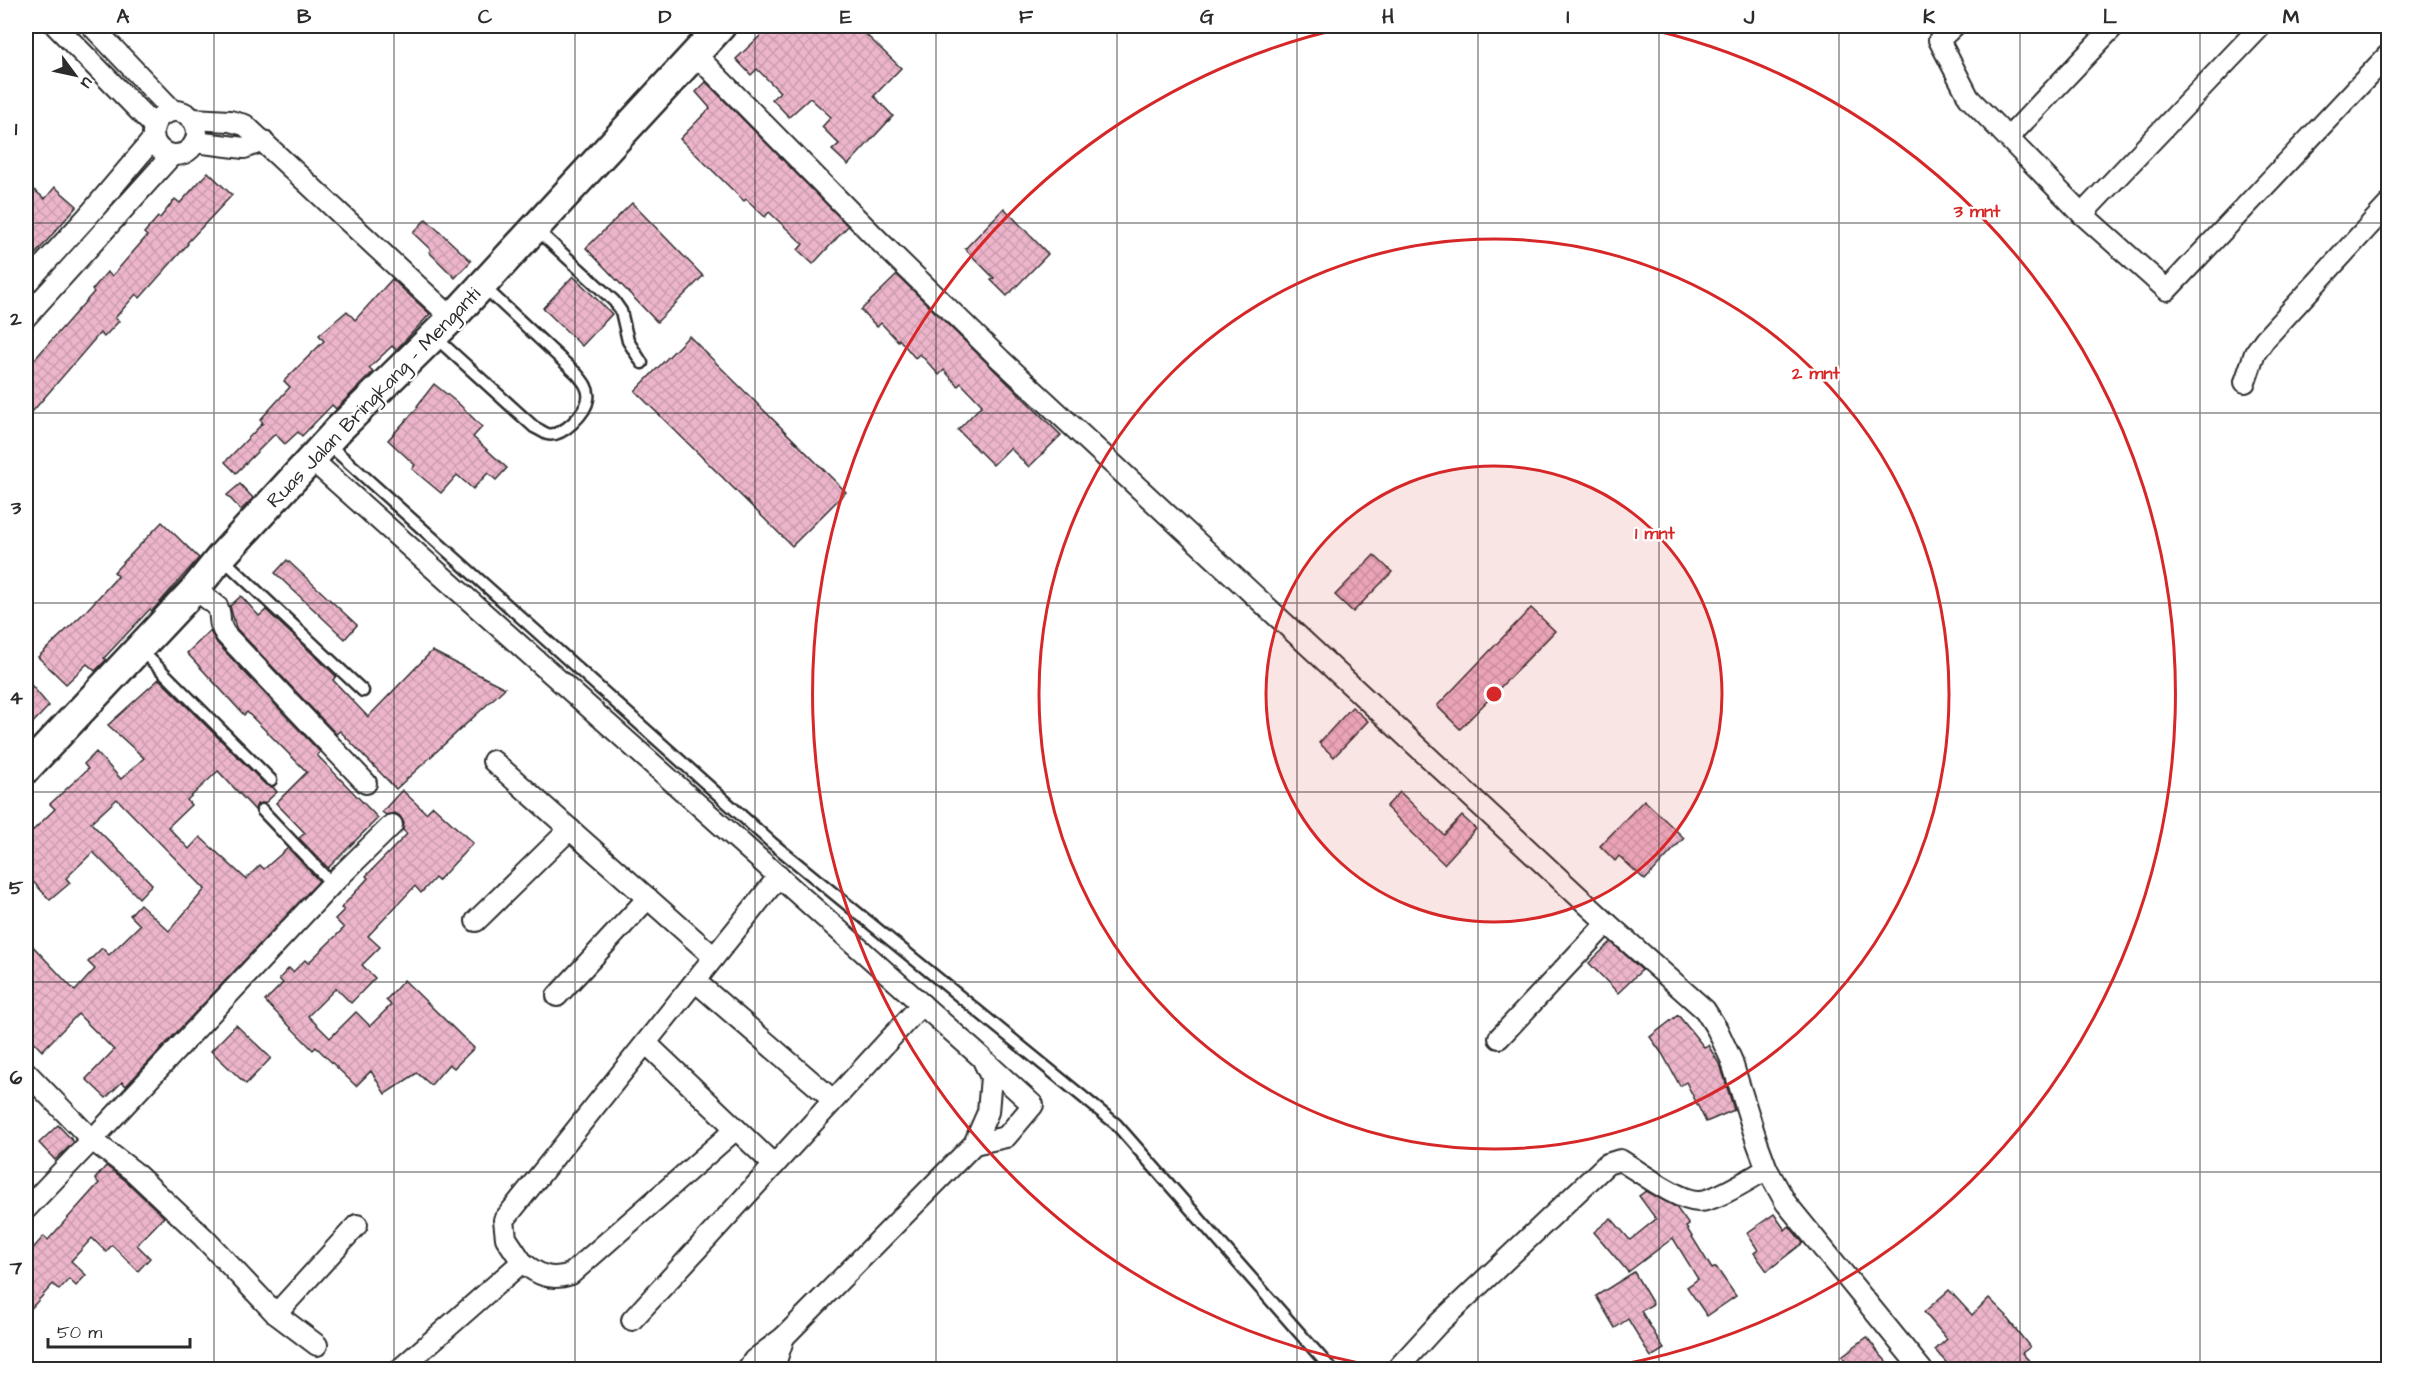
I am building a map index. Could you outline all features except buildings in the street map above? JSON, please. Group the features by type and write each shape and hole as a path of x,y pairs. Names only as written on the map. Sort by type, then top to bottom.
{"main road":[{"name":"Ruas Jalan Bringkang - Menganti","path":"26,769 195,589 221,557 339,429 443,327 721,26"}],"street":[{"path":"26,284 88,216 154,132 165,113 173,111 187,114 192,119 197,134 189,150 172,155 164,152 154,132 56,26"},
{"path":"92,26 173,111"},
{"path":"1954,26 1939,40 1969,98 2082,214 2167,290 2388,55"},
{"path":"2009,137 2114,26"},
{"path":"2082,214 2261,26"},
{"path":"695,54 876,238 1001,360 1607,923 1705,1010 1718,1029 1731,1059 1767,1169 1786,1203 1922,1370"},
{"path":"192,119 230,121 245,125 443,327"},
{"path":"195,142 244,148 263,141"},
{"path":"26,317 172,155"},
{"path":"2245,382 2255,353 2265,339 2388,205"},
{"path":"320,451 779,876 1033,1105 1006,1137 974,1144"},
{"path":"195,589 217,606 218,622 226,635 366,783"},
{"path":"494,761 714,957"},
{"path":"26,1209 332,884 392,825"},
{"path":"476,921 570,829"},
{"path":"736,1129 571,1274 559,1278 539,1275 522,1262 506,1238 504,1220 779,876"},
{"path":"557,996 648,898"},
{"path":"1499,1038 1607,923"},
{"path":"695,981 833,1100"},
{"path":"632,1320 922,1004"},
{"path":"646,1043 774,1165"},
{"path":"747,1370 754,1360 784,1337 974,1144 988,1112 991,1077 982,1058"},
{"path":"26,1072 92,1140 133,1171 203,1237 276,1314 317,1345"},
{"path":"1396,1370 1438,1324 1607,1164 1620,1160 1681,1198 1700,1202 1730,1190 1767,1169"},
{"path":"276,1314 357,1225"},
{"path":"399,1370 522,1262"},
{"path":"773,1370 784,1337"}],"lane":[{"path":"535,228 614,301 621,311 628,341 642,363"},
{"path":"443,327 534,427 548,434 560,432 576,420 588,400 587,386 482,285"},
{"path":"320,451 772,843 1116,1124 1332,1370"},
{"path":"221,557 363,691"},
{"path":"139,648 271,780"},
{"path":"262,810 332,884"}]}
